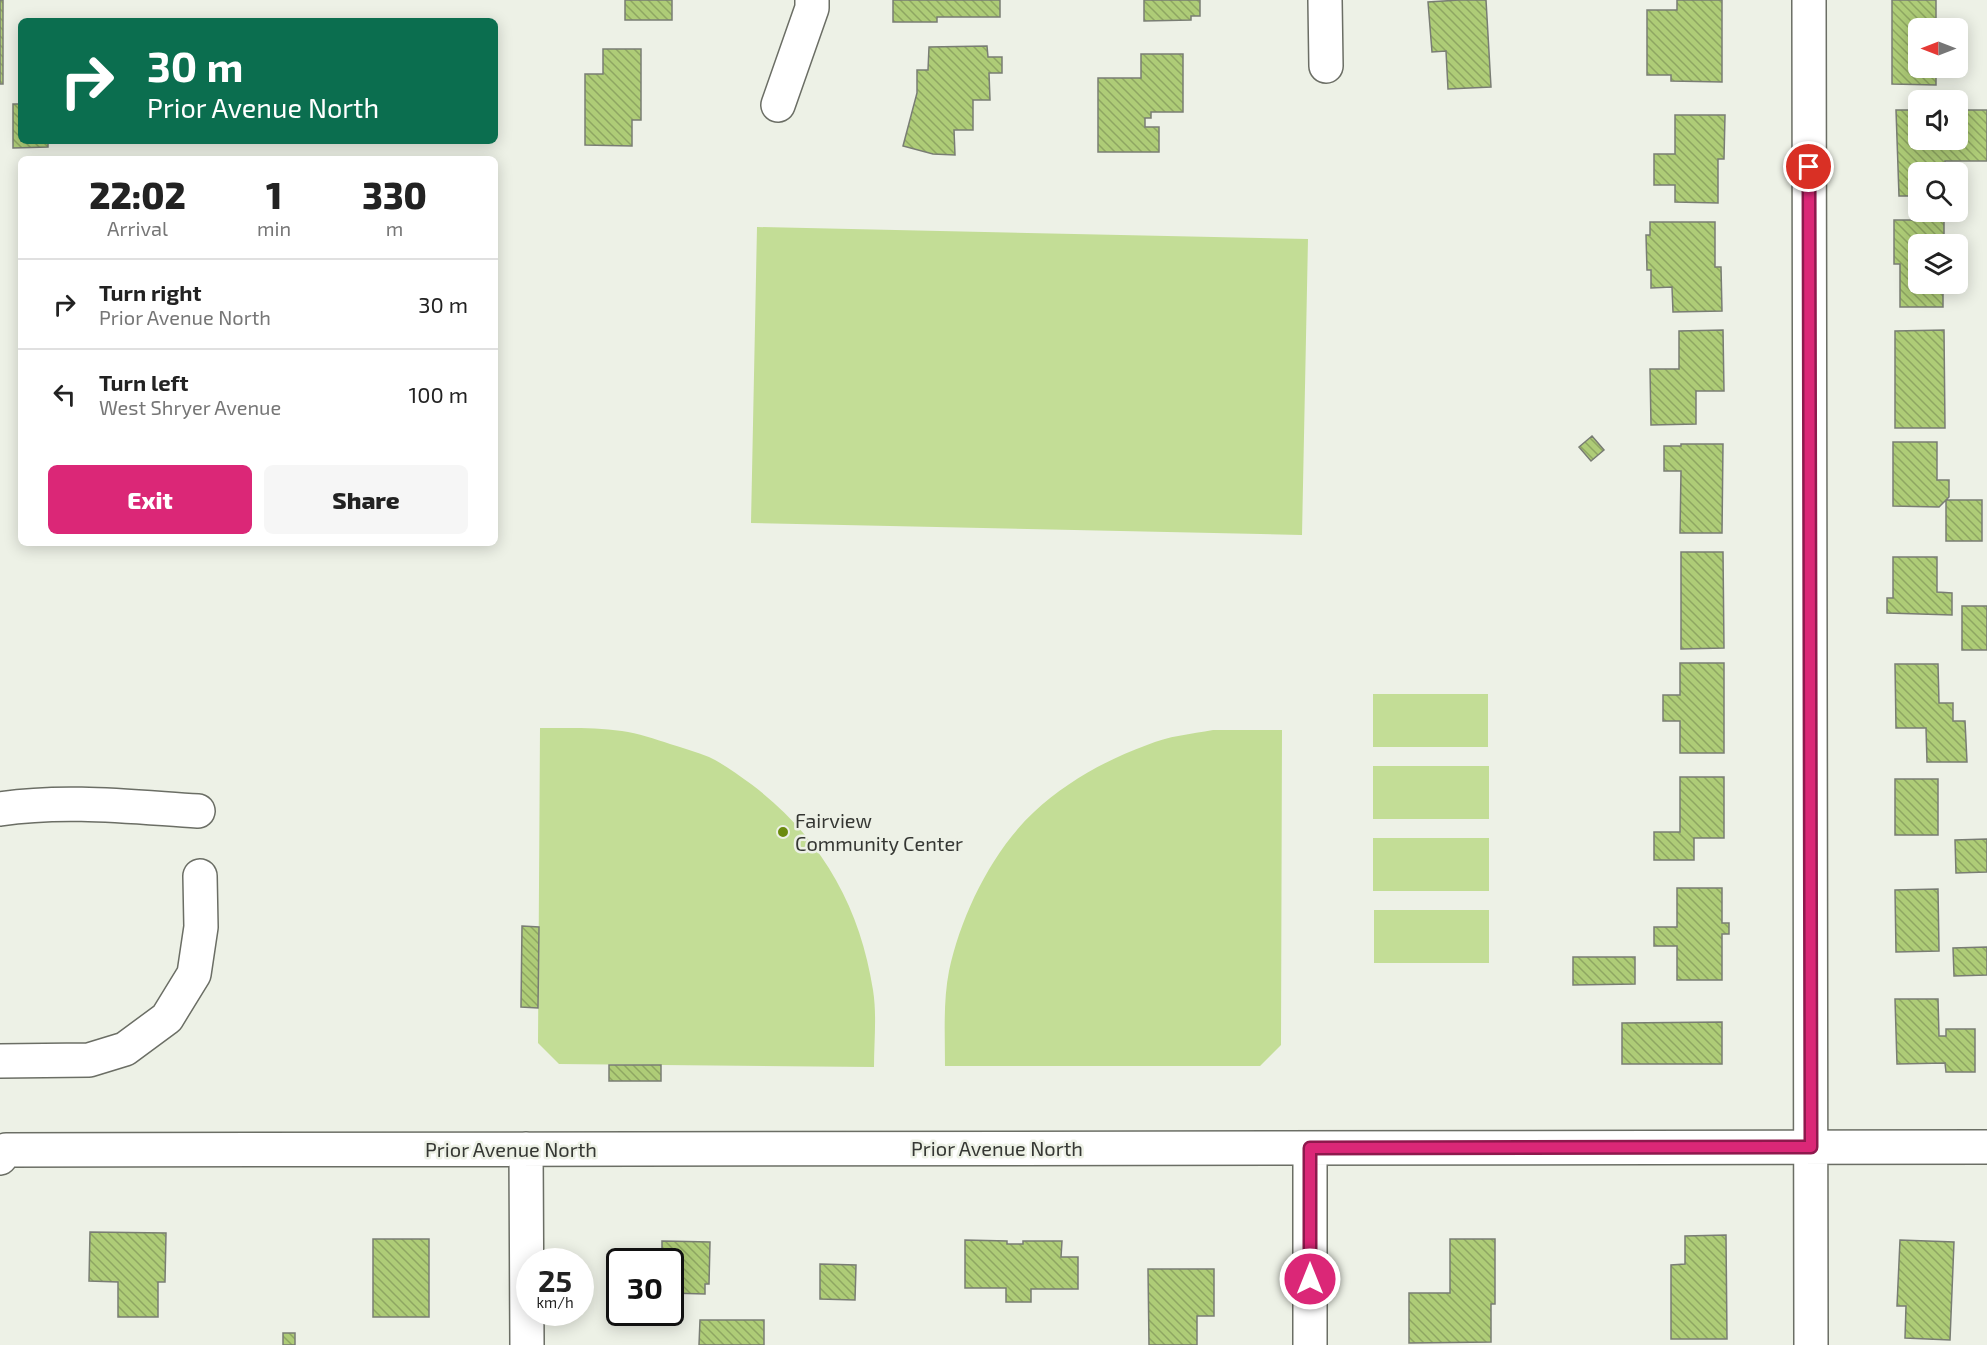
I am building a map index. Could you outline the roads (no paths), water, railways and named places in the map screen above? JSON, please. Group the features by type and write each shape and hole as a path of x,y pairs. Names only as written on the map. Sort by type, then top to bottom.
{"street":[{"path":"778,105 812,8 812,0"},
{"path":"1325,0 1326,66"},
{"path":"1809,0 1811,1345"},
{"path":"0,809 32,804 112,806 198,812"},
{"path":"0,1061 89,1060 125,1049 167,1018 194,974 201,927 200,876"},
{"name":"Prior Avenue North","path":"3,1154 526,1149 1987,1147"},
{"path":"1310,1148 1310,1345"},
{"path":"526,1149 527,1345"}],"place":[{"name":"Fairview Community Center","path":"783,832"}]}
